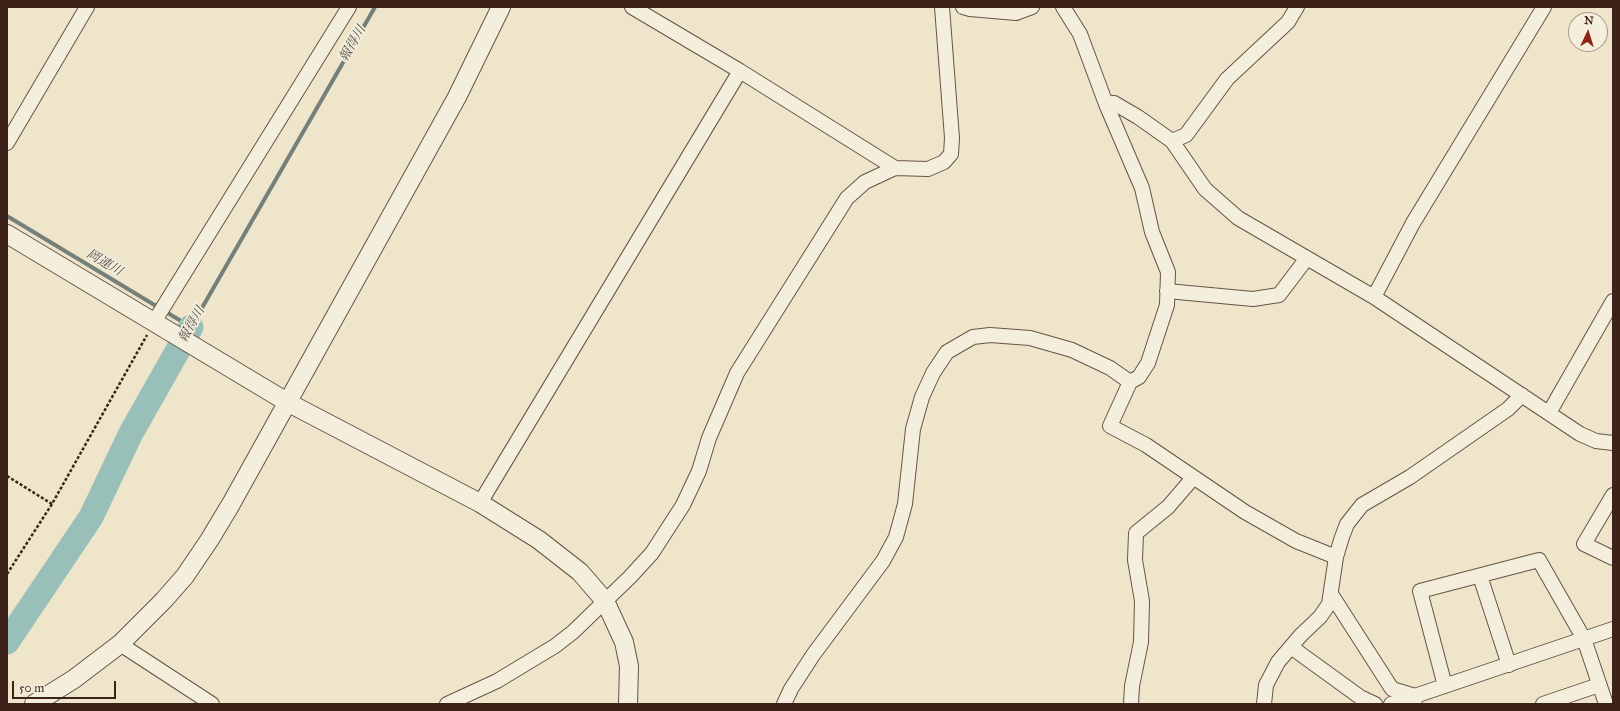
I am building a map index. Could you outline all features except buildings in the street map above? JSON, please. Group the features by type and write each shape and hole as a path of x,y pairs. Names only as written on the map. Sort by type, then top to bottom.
{"street":[{"path":"7,144 87,7"},
{"path":"158,324 349,7"},
{"path":"34,704 79,675 120,644 164,600 185,576 231,504 457,97 501,7"},
{"path":"632,7 740,71 895,168"},
{"path":"447,704 497,681 555,646 573,632 630,577 652,553 684,505 699,471 709,438 737,373 848,198 865,182 895,168 928,170 944,162 951,154 952,138 942,7"},
{"path":"963,7 970,9 1016,12 1032,7"},
{"path":"1063,7 1080,34 1106,104 1142,188 1152,232 1168,272 1167,304 1148,363 1139,377 1130,382 1110,426 1146,445 1245,512 1296,540 1336,557"},
{"path":"1172,141 1186,135 1227,79 1288,22 1297,7"},
{"path":"1374,297 1414,223 1544,7"},
{"path":"480,503 740,71"},
{"path":"1106,104 1114,104 1138,117 1172,141 1205,189 1238,218 1374,297 1585,436 1596,441 1613,443"},
{"path":"7,234 200,348 287,402 480,503 539,540 580,572 605,601 624,642 629,666 628,704"},
{"path":"1167,291 1253,299 1279,295 1307,258"},
{"path":"1549,413 1613,301"},
{"path":"784,704 791,689 813,655 883,561 896,537 905,504 913,429 920,403 933,373 947,352 973,336 990,335 1030,338 1072,350 1110,368 1130,382"},
{"path":"1264,704 1266,684 1278,662 1320,617 1329,604 1336,557 1347,524 1362,505 1410,477 1508,409 1522,395"},
{"path":"1131,704 1132,686 1141,642 1142,608 1138,570 1135,560 1136,533 1168,507 1194,478"},
{"path":"1613,495 1584,544 1613,558"},
{"path":"1445,686 1420,591 1539,560 1584,639 1606,704"},
{"path":"1480,576 1509,665"},
{"path":"1331,594 1392,689 1416,700"},
{"path":"1390,704 1416,700 1445,686 1613,628"},
{"path":"120,644 212,704"},
{"path":"1291,647 1360,697 1375,704"},
{"path":"1543,704 1599,685"}],"path":[{"path":"7,574 52,504 158,324"},
{"path":"7,476 52,504"}],"waterway":[{"name":"報得川","path":"7,216 191,327 375,7"},
{"name":"報得川","path":"7,642 91,517 131,433 191,327"}],"water label":[{"name":"岡連川","path":"104,263"}]}
